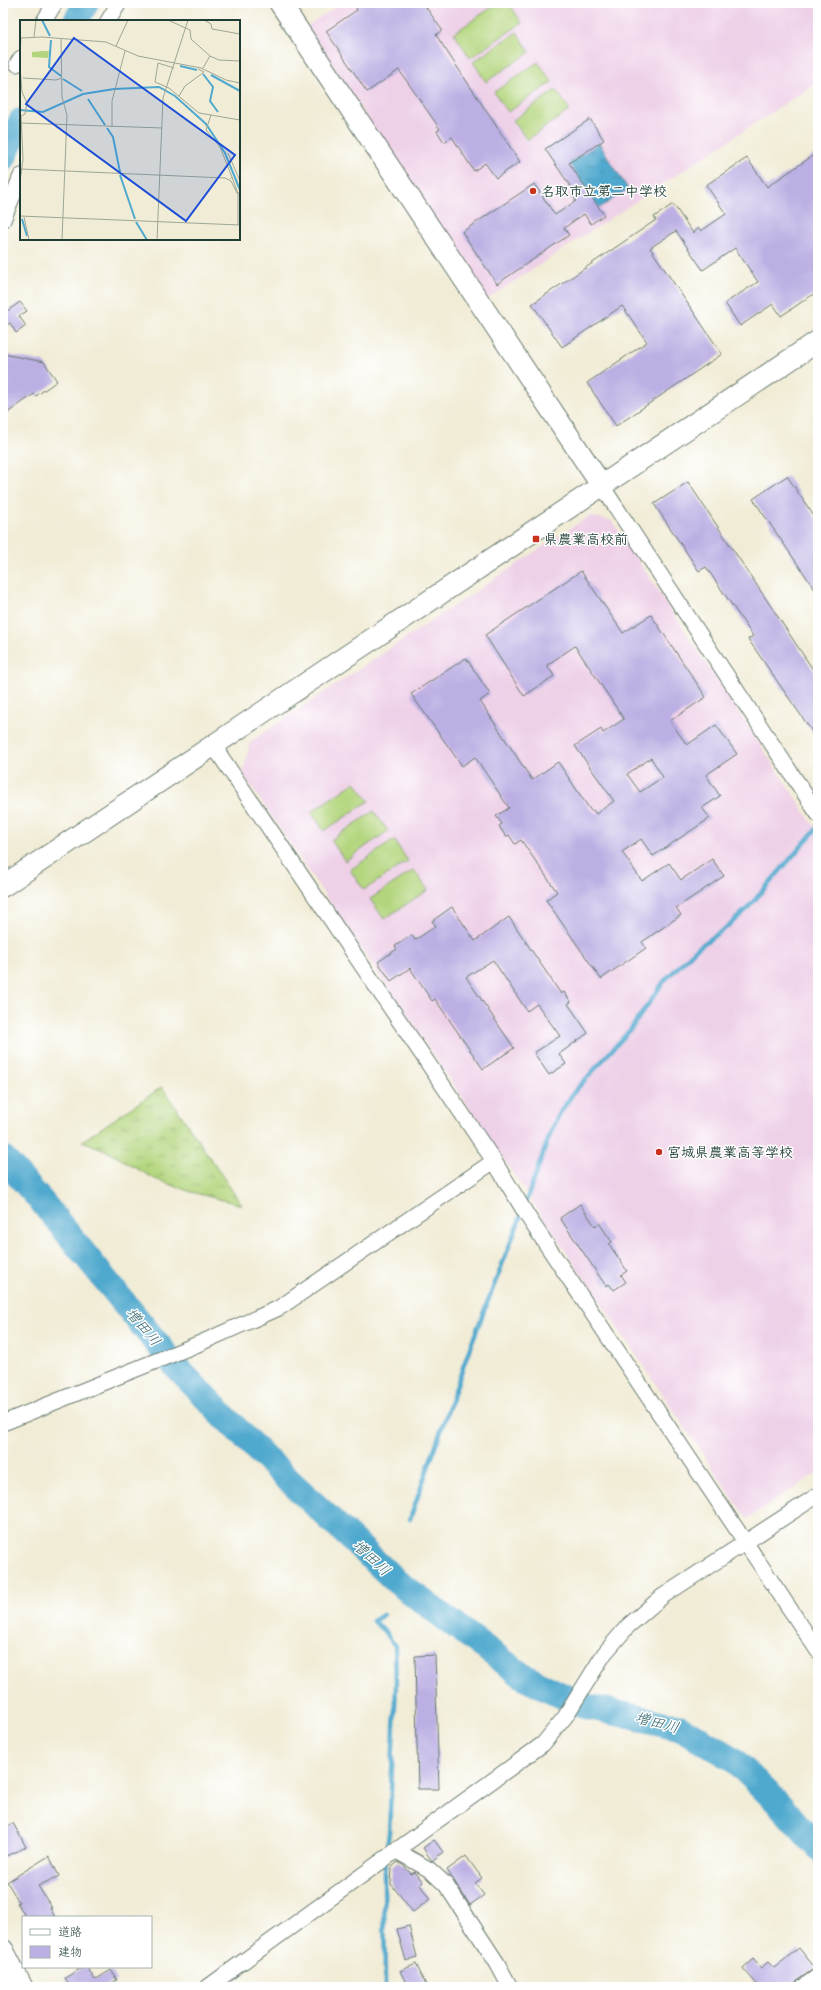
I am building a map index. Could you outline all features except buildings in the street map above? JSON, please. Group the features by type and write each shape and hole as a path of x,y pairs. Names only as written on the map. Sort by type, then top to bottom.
{"street":[{"path":"45,20 55,3"},
{"path":"109,20 119,3"},
{"path":"280,3 602,486 818,814"},
{"path":"3,220 20,178"},
{"path":"3,886 818,341"},
{"path":"213,745 494,1161 528,1217 818,1651"},
{"path":"3,1423 192,1346 279,1308 494,1161"},
{"path":"208,1987 389,1854 543,1744 565,1716 604,1654 628,1626 663,1596 818,1495"},
{"path":"389,1854 430,1870 446,1885 497,1963 510,1987"},
{"path":"3,1950 22,1987"},
{"path":"803,1987 818,1976"}],"shaded area":[{"name":"名取市立第二中学校","path":"342,3 818,3 818,82 486,300 307,26"},
{"name":"宮城県農業高等学校","path":"589,516 612,521 818,832 818,1472 747,1519 243,774 250,742"}],"green space":[{"path":"498,3 509,3 522,23 470,58 454,33"},
{"path":"517,32 530,52 486,82 473,62"},
{"path":"538,62 552,82 508,112 494,92"},
{"path":"556,90 570,110 527,140 513,120"},
{"path":"355,782 369,801 324,831 311,812"},
{"path":"374,811 388,831 345,861 331,840"},
{"path":"394,840 408,861 364,890 350,870"},
{"path":"414,870 428,890 384,919 370,899"},
{"path":"162,1087 242,1205 191,1192 155,1179 105,1150 82,1141"}],"water":[{"path":"599,143 628,189 598,209 568,164"}],"waterway":[{"name":"増田川","path":"77,20 86,3"},
{"name":"増田川","path":"3,159 20,123"},
{"path":"525,1204 552,1129 561,1111 574,1092 630,1030 665,980 696,949 727,927 746,910 818,827"},
{"name":"増田川","path":"3,1158 43,1203 177,1368 261,1454 397,1582 523,1676 581,1705 679,1727 732,1758 781,1806 818,1848"},
{"path":"410,1519 469,1350 522,1213"},
{"path":"383,1615 373,1621 386,1633 395,1646 396,1685 389,1833 386,1854"},
{"path":"385,1863 385,1987"}],"place":[{"name":"名取市立第二中学校","path":"533,191"},
{"name":"県農業高校前","path":"536,539"},
{"name":"宮城県農業高等学校","path":"659,1152"}]}
